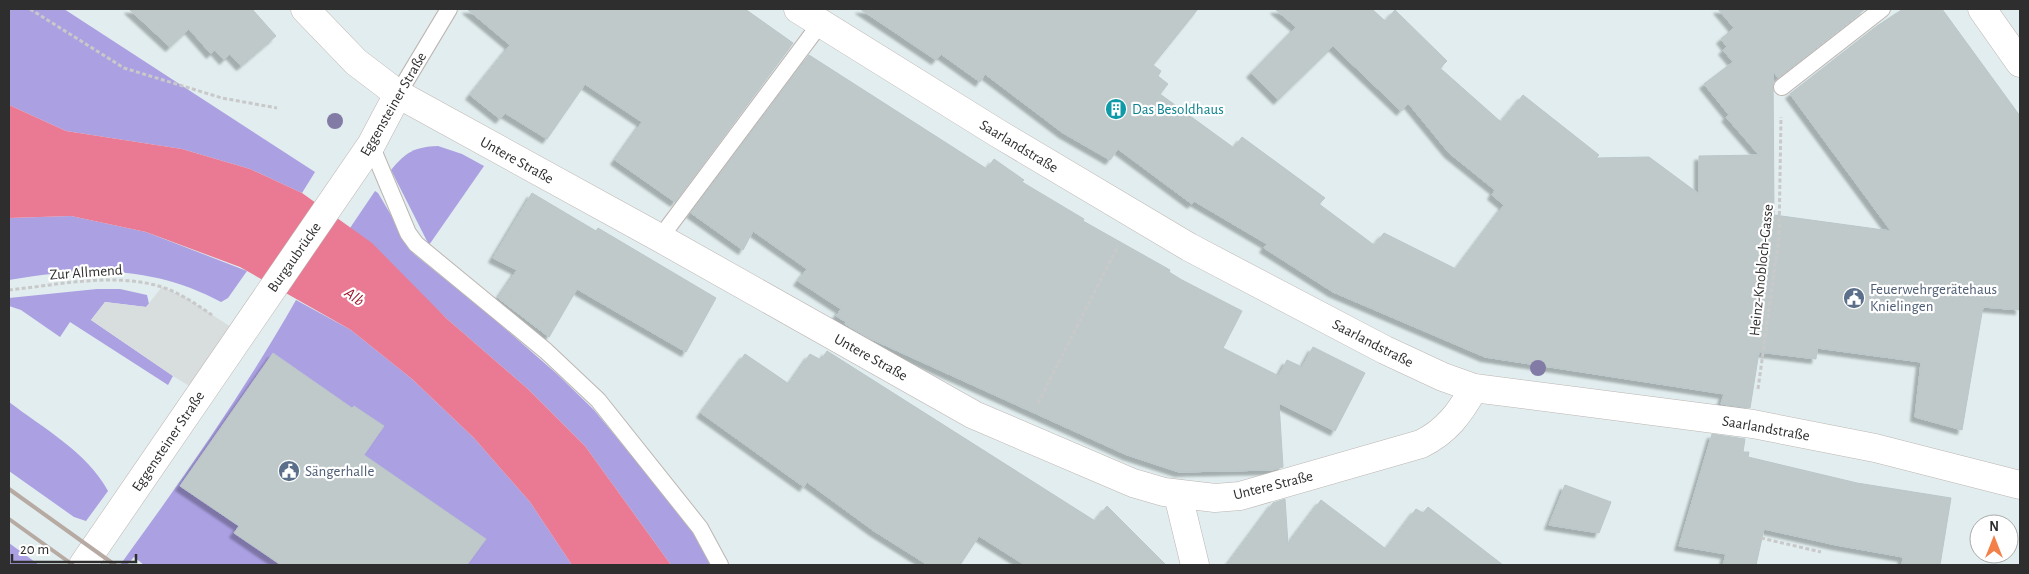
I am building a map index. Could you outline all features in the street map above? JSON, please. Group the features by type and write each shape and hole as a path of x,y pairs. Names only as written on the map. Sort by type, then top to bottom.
{"street":[{"name":"Untere Straße","path":"304,9 356,62 398,94 660,238 974,415 1133,482 1178,495 1215,498 1240,496 1421,444 1438,436 1457,418 1474,388"},
{"name":"Saarlandstraße","path":"798,9 999,134 1189,247 1385,350 1443,377 1474,388 1753,424 1874,448 2020,485"},
{"path":"1982,9 2020,63"},
{"name":"Eggensteiner Straße","path":"336,198 371,145 398,94"},
{"name":"Burgaubrücke","path":"247,326 336,198"},
{"name":"Eggensteiner Straße","path":"83,565 247,326"},
{"path":"1178,495 1195,565"}],"lane":[{"name":"Eggensteiner Straße","path":"398,94 449,9"},
{"path":"1782,87 1882,9"},
{"path":"660,238 820,24"},
{"path":"371,145 408,233 416,244 546,351 598,400 700,528 720,565"}],"path":[{"path":"30,9 124,68 222,98 277,108"},
{"name":"Heinz-Knobloch-Gasse","path":"1753,424 1780,237 1782,87"},
{"path":"1021,436 1134,214"},
{"name":"Zur Allmend","path":"9,290 114,279 139,282 162,287 247,326"},
{"path":"1761,538 1821,552"}],"shaded area":[{"path":"9,9 64,9 315,172 302,193 250,169 182,149 66,131 9,105"},
{"path":"438,146 462,154 484,166 429,245 391,170 411,152 417,149"},
{"path":"375,191 414,254 493,318 557,374 594,410 686,522 713,565 671,565 585,446 529,390 446,318 350,228"},
{"path":"71,216 146,232 247,271 228,298 221,302 170,281 118,272 91,271 9,280 9,218"},
{"path":"162,287 186,298 242,334 201,393 91,320 105,302 146,307"},
{"path":"97,289 120,289 147,295 149,304 146,307 105,302 91,320 173,376 168,385 70,322 60,337 21,310 9,306 9,298"},
{"path":"296,300 351,330 412,379 474,438 530,502 572,565 144,565 134,557 127,565 120,565 212,435"},
{"path":"9,402 63,442 88,464 99,477 108,491 86,521 74,517 9,471"},
{"path":"9,543 39,565 9,565"}],"water":[{"name":"Alb","path":"9,105 66,131 182,149 250,169 302,193 372,243 446,318 529,390 585,446 671,565 572,565 530,502 474,438 412,379 351,330 240,267 146,232 71,216 9,218"}],"building":[{"path":"129,9 252,9 276,36 241,66 230,54 224,60 215,50 211,54 189,29 170,47"},
{"path":"467,9 745,9 793,43 675,202 615,160 642,122 585,84 547,139 505,113 500,119 470,95 510,45"},
{"path":"860,9 1198,9 1153,65 1161,71 1158,76 1168,84 1160,94 1234,148 1242,137 1325,198 1319,204 1374,245 1384,233 1456,269 1504,205 1492,195 1495,190 1449,153 1408,103 1401,111 1333,46 1278,100 1251,73 1296,27 1275,9 1372,9 1385,21 1395,10 1447,61 1440,68 1501,122 1523,95 1599,155 1596,158 1649,157 1699,194 1699,156 1759,155 1726,117 1729,115 1704,84 1733,62 1723,50 1727,47 1721,39 1734,28 1718,9 1865,9 1778,78 1773,71 1774,215 1891,231 1790,94 1877,26 1903,9 1942,9 2020,116 2020,310 1983,307 1962,430 1915,417 1921,362 1817,348 1816,359 1759,352 1750,408 1721,404 1724,394 1485,357 1333,292 1264,248 1267,244 1194,201 1192,204 1118,149 1110,160 1063,133 985,74 980,82 941,54 936,60"},
{"path":"809,55 987,169 994,159 1024,180 1022,182 1084,219 1083,221 1170,270 1169,272 1182,280 1242,311 1223,348 1277,375 1277,379 1287,360 1302,367 1313,347 1365,373 1335,431 1279,403 1283,467 1272,470 1179,472 1127,455 869,338 845,324 846,322 836,316 841,309 798,281 807,269 753,231 743,250 691,213"},
{"path":"532,193 596,231 598,228 716,298 686,352 577,289 549,337 498,298 517,270 493,258"},
{"path":"827,351 1095,521 1107,506 1166,565 1025,565 979,536 960,565 928,565 874,531 807,482 804,487 701,413 745,354 789,384 810,354 821,360"},
{"name":"Sängerhalle","path":"273,353 352,408 354,406 384,426 364,455 486,539 467,565 281,565 234,533 239,526 180,486"},
{"path":"1712,434 1745,439 1743,452 1749,452 1748,457 1857,483 1951,498 1940,565 1902,565 1903,557 1764,529 1756,565 1723,565 1726,554 1679,546"},
{"path":"1565,485 1611,502 1599,533 1549,525"},
{"path":"1285,499 1288,544 1321,500 1386,549 1416,509 1423,513 1428,507 1503,565 1227,565 1273,503"}],"railway":[{"path":"9,489 115,565"},
{"path":"9,519 73,565"}],"place":[{"name":"Das Besoldhaus","path":"1116,109"},
{"name":"Feuerwehrgerätehaus Knielingen","path":"1854,298"},
{"name":"Sängerhalle","path":"289,471"}]}
